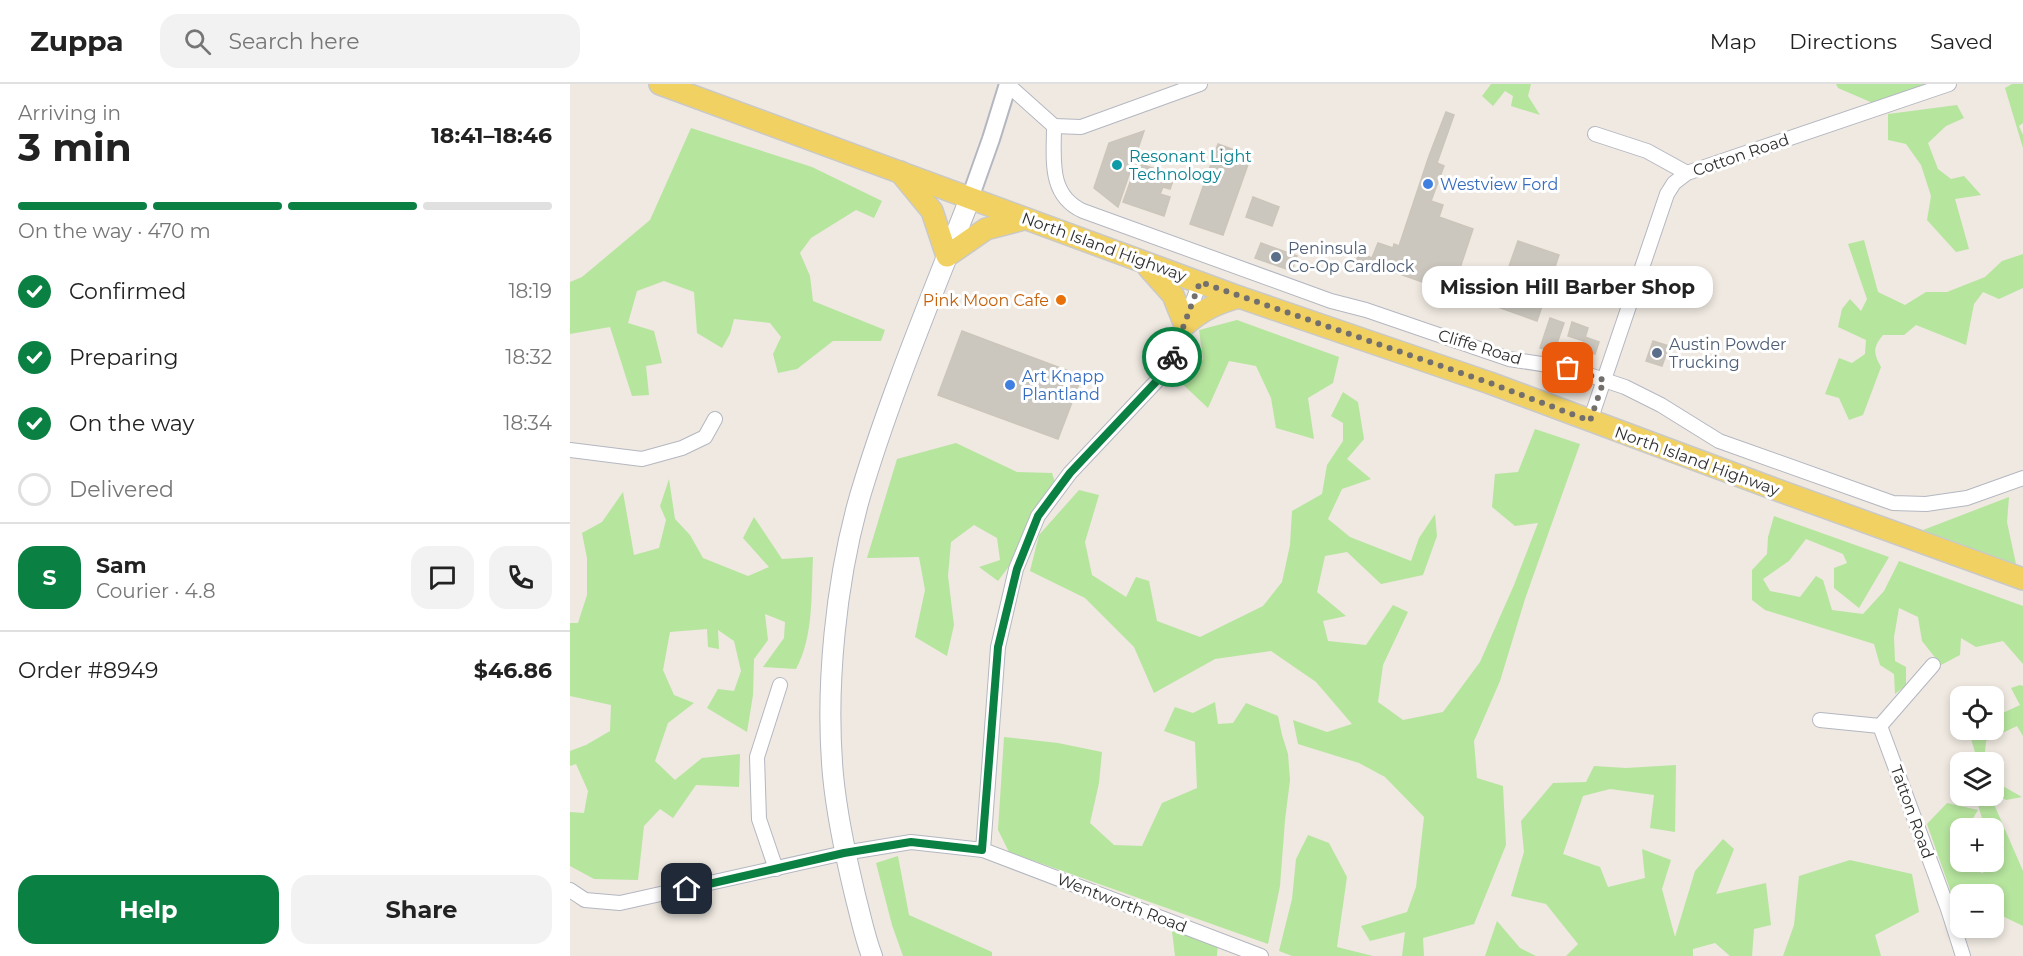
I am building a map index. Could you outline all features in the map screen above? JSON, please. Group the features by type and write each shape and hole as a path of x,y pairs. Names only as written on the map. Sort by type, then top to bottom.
{"main road":[{"name":"North Island Highway","path":"660,84 1024,219 1239,297 1490,383 2023,579"},
{"path":"899,171 932,211 947,256"},
{"path":"872,956 844,853 833,774 831,698 840,595 848,545 860,496 888,414 970,198"},
{"path":"947,256 986,229 1024,219"},
{"path":"1143,262 1173,295 1185,325 1215,303 1239,297"}],"street":[{"path":"970,198 992,139 1008,84 1054,126 1081,127 1200,84"},
{"name":"Cotton Road","path":"1590,421 1667,194 1674,183 1686,173 1949,84"},
{"name":"Cliffe Road","path":"1054,126 1054,167 1058,185 1065,198 1083,211 1331,301 1366,310 1509,359 1568,368 1604,380 1661,405 1719,441 1893,502 1926,504 1966,498 2023,478"},
{"path":"1595,134 1647,151 1686,173"},
{"path":"982,850 998,647 1017,569 1038,516 1070,473 1168,369 1200,282"},
{"path":"570,450 642,459 682,448 705,437 715,419"},
{"path":"1820,720 1880,726 1933,665"},
{"path":"776,869 759,819 757,758 780,686"},
{"name":"Tatton Road","path":"1880,726 1948,909 1963,956"},
{"name":"Wentworth Road","path":"570,890 585,900 620,903 844,853 911,842 982,850 1261,956"}],"green space":[{"path":"1491,84 1531,84 1528,96 1540,115 1511,106 1513,96 1505,91 1493,106 1482,96"},
{"path":"1836,84 1949,84 1882,107 1838,88"},
{"path":"2012,84 2023,84 2023,123 2019,126 2023,135 2023,148 2005,88"},
{"path":"1957,105 1964,118 1946,126 1928,143 1938,169 1951,179 1964,176 1981,195 1955,199 1969,249 1956,252 1927,220 1931,196 1921,165 1906,144 1888,140 1888,114"},
{"path":"691,128 812,167 882,201 874,218 856,210 811,238 800,253 810,276 813,301 885,330 881,341 833,341 797,369 778,373 773,354 781,337 770,323 734,319 730,334 722,348 697,333 694,292 664,281 637,291 628,323 654,331 662,363 646,366 649,395 632,396 610,327 570,334 570,282 582,277 650,220"},
{"path":"1864,240 1878,292 1905,305 1926,292 1947,292 1985,277 2002,261 2023,254 2023,288 1999,299 1983,292 1974,304 1966,345 1916,325 1904,335 1883,335 1875,350 1881,367 1863,415 1849,420 1839,398 1825,394 1839,358 1852,363 1865,354 1866,340 1838,327 1842,309 1850,299 1861,311 1867,299 1848,244"},
{"path":"1237,320 1339,357 1333,383 1308,398 1314,439 1276,428 1271,398 1256,366 1229,361 1208,408 1176,378 1203,359 1199,330"},
{"path":"1343,392 1358,402 1364,439 1347,459 1371,479 1342,489 1328,519 1350,537 1411,561 1419,538 1435,514 1437,536 1423,575 1381,584 1347,552 1325,556 1317,592 1346,616 1323,621 1328,641 1366,645 1393,605 1408,612 1383,665 1378,702 1403,720 1443,712 1480,662 1538,523 1515,526 1492,507 1495,474 1518,472 1535,429 1580,444 1525,599 1500,681 1474,741 1477,778 1503,786 1506,845 1474,924 1423,938 1424,956 1402,956 1405,932 1370,941 1361,926 1407,912 1416,887 1424,817 1385,777 1359,763 1298,744 1293,720 1327,732 1352,724 1316,682 1271,651 1215,659 1154,693 1134,647 1085,598 1030,571 1039,535 1079,490 1099,495 1085,542 1092,575 1126,597 1136,577 1149,581 1157,621 1200,637 1263,606 1282,582 1290,545 1292,511 1322,494 1327,465 1343,441 1343,423 1331,416"},
{"path":"956,443 1017,472 1052,473 1057,488 1018,554 998,581 979,567 1000,560 997,538 974,525 951,542 948,576 954,625 947,656 915,637 925,590 919,557 867,558 897,459"},
{"path":"669,479 675,519 690,535 703,558 748,576 769,567 743,538 754,517 782,559 813,557 809,629 796,669 763,667 784,638 785,622 765,614 768,640 754,659 753,695 747,732 707,708 718,689 734,691 741,671 734,641 718,630 719,649 708,647 707,629 670,632 663,670 674,695 694,703 668,723 655,761 675,780 702,758 740,754 739,787 696,785 673,818 660,809 644,826 638,880 594,879 570,866 570,812 584,813 588,791 576,764 570,766 570,751 610,731 611,705 570,696 570,623 578,623 587,595 587,558 582,533 602,522 623,492 634,555 659,548 666,520 660,506"},
{"path":"2009,497 2007,522 2016,564 1977,554 1923,530"},
{"path":"1774,516 1889,557 1859,608 1834,588 1834,568 1847,563 1843,554 1806,539 1789,561 1763,579 1770,591 1800,597 1816,576 1823,580 1832,610 1863,614 1884,591 1899,561 2023,606 2023,664 2003,641 1976,647 1961,638 1960,655 1941,665 1922,641 1918,617 1899,608 1894,637 1895,661 1906,667 1906,685 1895,694 1894,674 1880,665 1874,644 1765,610 1752,600 1752,570 1767,554 1768,537"},
{"path":"2023,686 2023,736 2017,726 2004,732 2004,712 2020,705 2011,688"},
{"path":"1215,702 1218,724 1233,723 1246,703 1278,716 1288,754 1290,780 1280,886 1268,944 1009,852 998,830 1004,737 1058,743 1102,752 1099,783 1090,823 1114,845 1142,846 1162,803 1197,788 1195,742 1164,731 1175,707 1193,713"},
{"path":"1971,740 1988,740 1985,752 1975,752"},
{"path":"1676,765 1675,832 1650,828 1654,795 1610,789 1583,796 1563,854 1600,867 1608,887 1645,878 1642,849 1671,860 1662,889 1675,937 1695,871 1723,839 1734,849 1716,894 1766,883 1771,925 1754,929 1752,956 1730,956 1715,943 1693,949 1693,956 1566,956 1578,944 1546,904 1511,896 1524,852 1521,821 1553,783 1586,782 1594,766 1626,768"},
{"path":"2004,787 2022,797 2004,799"},
{"path":"1947,803 1950,806 1978,810 1973,818 1950,818 1950,872 2004,872 2004,827 2023,871 2023,926 2004,917 2004,884 1950,884 1950,889 1927,824"},
{"path":"1978,806 1995,806 2000,818 1982,818"},
{"path":"1308,835 1329,843 1347,877 1337,947 1373,956 1292,956 1279,951 1292,899 1296,859"},
{"path":"898,856 909,915 992,952 992,956 903,956 892,925 876,863"},
{"path":"1850,860 1912,874 1919,912 1875,935 1881,956 1783,956 1794,925 1799,876"},
{"path":"1497,921 1520,948 1536,956 1485,956"},
{"path":"1171,923 1218,939 1217,956 1175,956"}],"building":[{"name":"Westview Ford","path":"1446,112 1454,115 1437,163 1444,166 1431,201 1443,205 1439,217 1473,229 1456,280 1435,274 1431,285 1385,267 1384,272 1356,262 1359,253 1372,258 1378,243 1393,248 1394,244 1399,246"},
{"name":"Resonant Light Technology","path":"1144,131 1118,207 1094,188 1109,143"},
{"path":"1218,144 1251,156 1223,235 1190,224"},
{"path":"1137,163 1159,170 1157,176 1173,181 1170,189 1163,187 1160,194 1170,197 1164,216 1123,202"},
{"path":"1253,197 1279,207 1272,226 1246,217"},
{"path":"1518,241 1559,255 1537,321 1495,306"},
{"name":"Peninsula Co-Op Cardlock","path":"1261,243 1297,256 1292,271 1255,258"},
{"path":"1550,318 1564,323 1554,352 1540,348"},
{"path":"1572,322 1588,328 1584,341 1568,336"},
{"name":"Art Knapp Plantland","path":"962,331 1082,376 1058,439 938,395"},
{"path":"1585,337 1599,342 1595,354 1581,350"},
{"name":"Austin Powder Trucking","path":"1653,341 1669,346 1662,366 1646,361"}],"way so far":[{"path":"1172,357 1200,282 1490,383 1590,421 1604,380 1568,368"}],"place":[{"name":"Resonant Light Technology","path":"1117,165"},
{"name":"Westview Ford","path":"1428,184"},
{"name":"Peninsula Co-Op Cardlock","path":"1276,257"},
{"name":"Pink Moon Cafe","path":"1061,300"},
{"name":"Austin Powder Trucking","path":"1657,353"},
{"name":"Mission Hill Barber Shop","path":"1568,368"},
{"name":"Art Knapp Plantland","path":"1010,385"}],"route":[{"path":"687,889 844,853 911,842 982,850 998,647 1017,569 1038,516 1070,473 1168,369 1172,357"}]}
